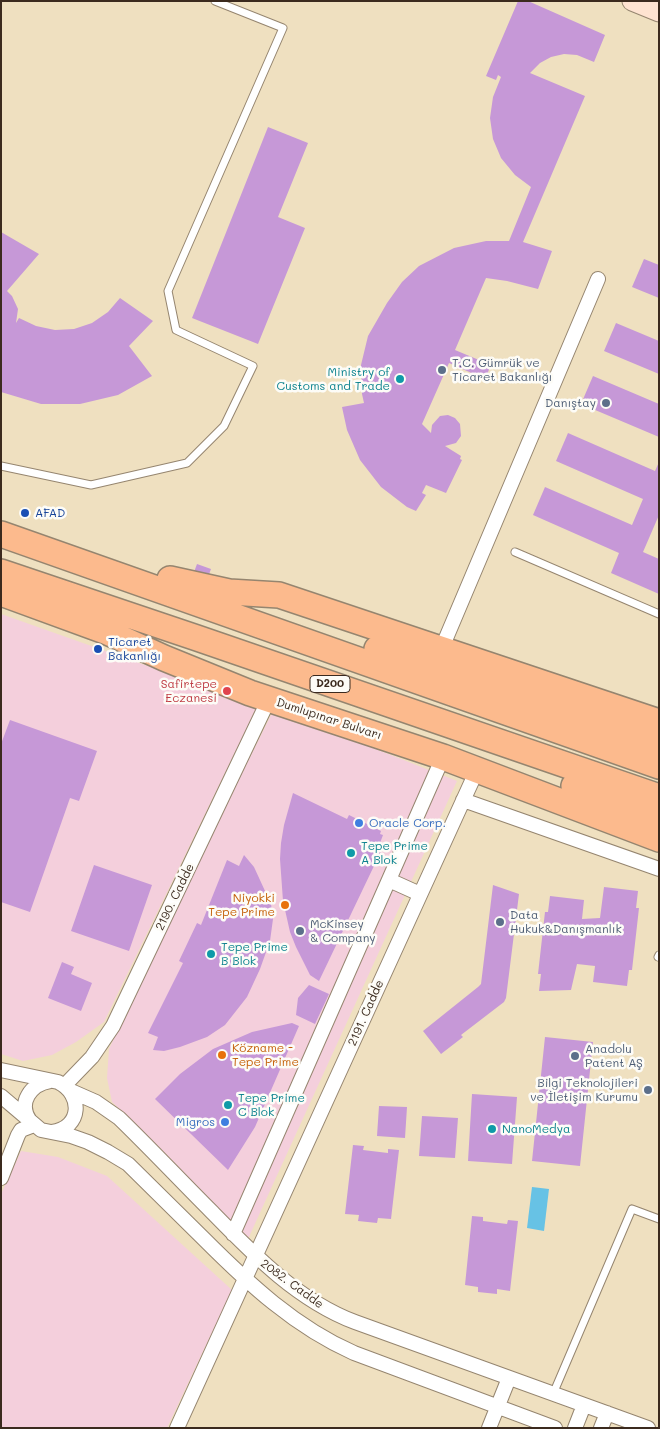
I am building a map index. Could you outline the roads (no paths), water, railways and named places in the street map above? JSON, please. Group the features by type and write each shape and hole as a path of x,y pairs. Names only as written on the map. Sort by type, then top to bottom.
{"highway":[{"path":"1,534 65,555 128,568 212,589 279,595 659,722"},
{"name":"D200","path":"65,555 659,766"},
{"name":"D200","path":"1,572 188,634 659,797"},
{"name":"Dumlupınar Bulvarı","path":"1,593 105,630 187,668 270,699 443,757 659,839"},
{"path":"250,622 295,622 659,744"},
{"path":"105,630 223,667 588,791 659,818"}],"street":[{"path":"632,1 659,12"},
{"path":"441,650 598,279"},
{"name":"2190. Cadde","path":"68,1088 92,1058 113,1026 270,699"},
{"path":"233,1234 443,757"},
{"name":"2191. Cadde","path":"177,1428 477,770"},
{"path":"464,800 659,869"},
{"path":"389,880 420,894"},
{"name":"2082. Cadde","path":"1,1070 58,1082 96,1102 119,1118 256,1258 302,1293 330,1311 648,1428"},
{"path":"1,1178 21,1130 34,1125 28,1118 25,1110 29,1093 34,1086 50,1081"},
{"path":"49,1132 58,1131 72,1121 76,1106 75,1098 68,1088"},
{"name":"2082. Cadde","path":"1,1096 41,1130 72,1136 88,1142 128,1164 245,1280 294,1320 333,1344 555,1428"},
{"path":"489,1428 509,1378"},
{"path":"575,1428 584,1405"},
{"path":"601,1428 607,1413"}],"lane":[{"path":"1,466 91,485 187,463 224,426 253,366 176,330 168,291 283,28 215,1"},
{"path":"515,552 659,614"},
{"path":"553,1394 632,1208 659,1219"}],"water":[{"path":"532,1187 549,1189 544,1231 527,1228"}],"place":[{"name":"T.C. Gümrük ve Ticaret Bakanlığı","path":"442,370"},
{"name":"Ministry of Customs and Trade","path":"400,379"},
{"name":"Danıştay","path":"606,403"},
{"name":"AFAD","path":"25,513"},
{"name":"Ticaret Bakanlığı","path":"98,649"},
{"name":"Safirtepe Eczanesi","path":"227,691"},
{"name":"Oracle Corp.","path":"359,823"},
{"name":"Tepe Prime A Blok","path":"351,853"},
{"name":"Niyokki Tepe Prime","path":"285,905"},
{"name":"Data Hukuk&Danışmanlık","path":"500,922"},
{"name":"McKinsey & Company","path":"300,931"},
{"name":"Tepe Prime B Blok","path":"211,954"},
{"name":"Közname - Tepe Prime","path":"222,1055"},
{"name":"Anadolu Patent AŞ","path":"575,1056"},
{"name":"Bilgi Teknolojileri ve İletişim Kurumu","path":"648,1090"},
{"name":"Tepe Prime C Blok","path":"228,1105"},
{"name":"Migros","path":"225,1122"},
{"name":"NanoMedya","path":"492,1129"}]}
